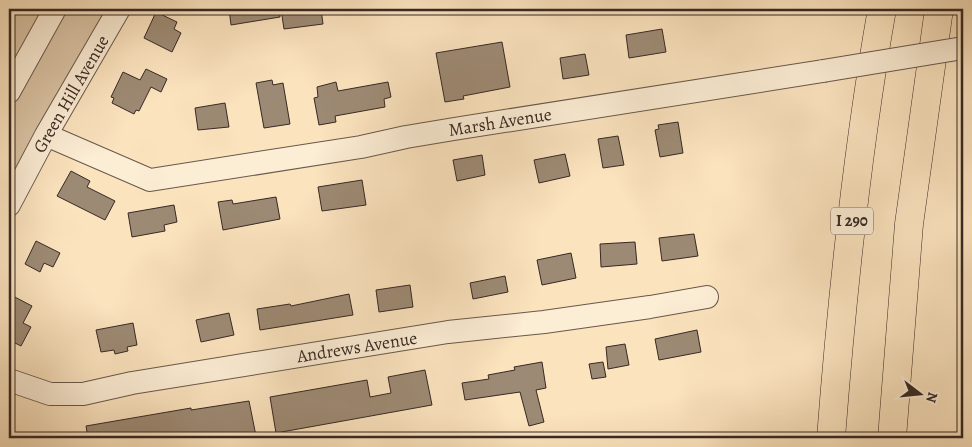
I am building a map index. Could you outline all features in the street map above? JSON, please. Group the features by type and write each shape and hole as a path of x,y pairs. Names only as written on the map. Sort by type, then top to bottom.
{"highway":[{"name":"I 290","path":"831,436 842,301 856,182 882,9"},
{"path":"892,433 909,224 939,9"}],"street":[{"path":"9,92 55,9"},
{"name":"Green Hill Avenue","path":"9,205 46,135 119,9"},
{"name":"Marsh Avenue","path":"46,135 150,180 361,147 482,124 963,48"},
{"name":"Andrews Avenue","path":"9,380 50,394 83,394 132,383 448,332 473,331 544,322 707,297"}],"shaded area":[{"path":"9,9 119,9 9,205"}],"building":[{"path":"229,9 280,9 280,17 231,25"},
{"path":"281,9 321,9 323,24 284,29"},
{"path":"156,12 177,22 174,29 181,33 172,52 144,38"},
{"path":"662,29 666,52 629,58 626,35"},
{"path":"502,42 510,87 463,96 464,99 445,102 436,53"},
{"path":"585,54 589,75 563,79 560,58"},
{"path":"146,69 167,79 161,92 151,87 139,111 136,110 134,114 112,103 114,98 111,97 123,72 140,80"},
{"path":"272,80 273,85 283,83 290,124 264,128 256,83"},
{"path":"336,82 338,91 388,82 391,97 384,99 385,107 335,116 336,122 319,125 314,98 318,97 317,87"},
{"path":"225,103 229,127 198,130 195,108"},
{"path":"678,122 683,153 660,157 655,130 659,129 658,125"},
{"path":"618,136 624,165 603,168 598,139"},
{"path":"565,154 570,176 539,183 534,160"},
{"path":"482,155 485,175 457,181 453,160"},
{"path":"71,171 90,181 87,187 115,201 105,220 57,196"},
{"path":"362,180 366,205 322,211 318,187"},
{"path":"276,197 280,219 223,230 218,202 232,200 233,204"},
{"path":"174,205 177,222 164,225 165,231 132,237 128,213"},
{"path":"694,234 698,256 662,261 659,238"},
{"path":"36,241 60,253 53,267 44,263 40,272 25,264"},
{"path":"635,242 637,264 601,267 600,244"},
{"path":"571,253 576,278 542,285 537,260"},
{"path":"505,276 508,292 473,299 470,283"},
{"path":"410,285 413,307 379,312 376,290"},
{"path":"9,294 32,306 23,323 31,327 21,346 13,342 9,352"},
{"path":"349,294 353,315 260,330 257,309 290,304 291,306"},
{"path":"229,313 234,335 201,342 196,320"},
{"path":"133,323 137,345 127,347 128,351 115,354 114,350 101,352 96,330"},
{"path":"697,330 701,352 659,360 655,339"},
{"path":"625,344 629,365 608,369 606,347"},
{"path":"542,362 546,388 536,390 544,422 529,426 520,392 465,400 462,383 489,379 488,375 515,370 514,367"},
{"path":"603,362 606,377 592,379 589,364"},
{"path":"425,370 432,405 276,433 270,397 367,380 370,397 391,393 388,377"},
{"path":"249,401 256,436 243,438 88,438 86,426 191,408 191,410"}]}
